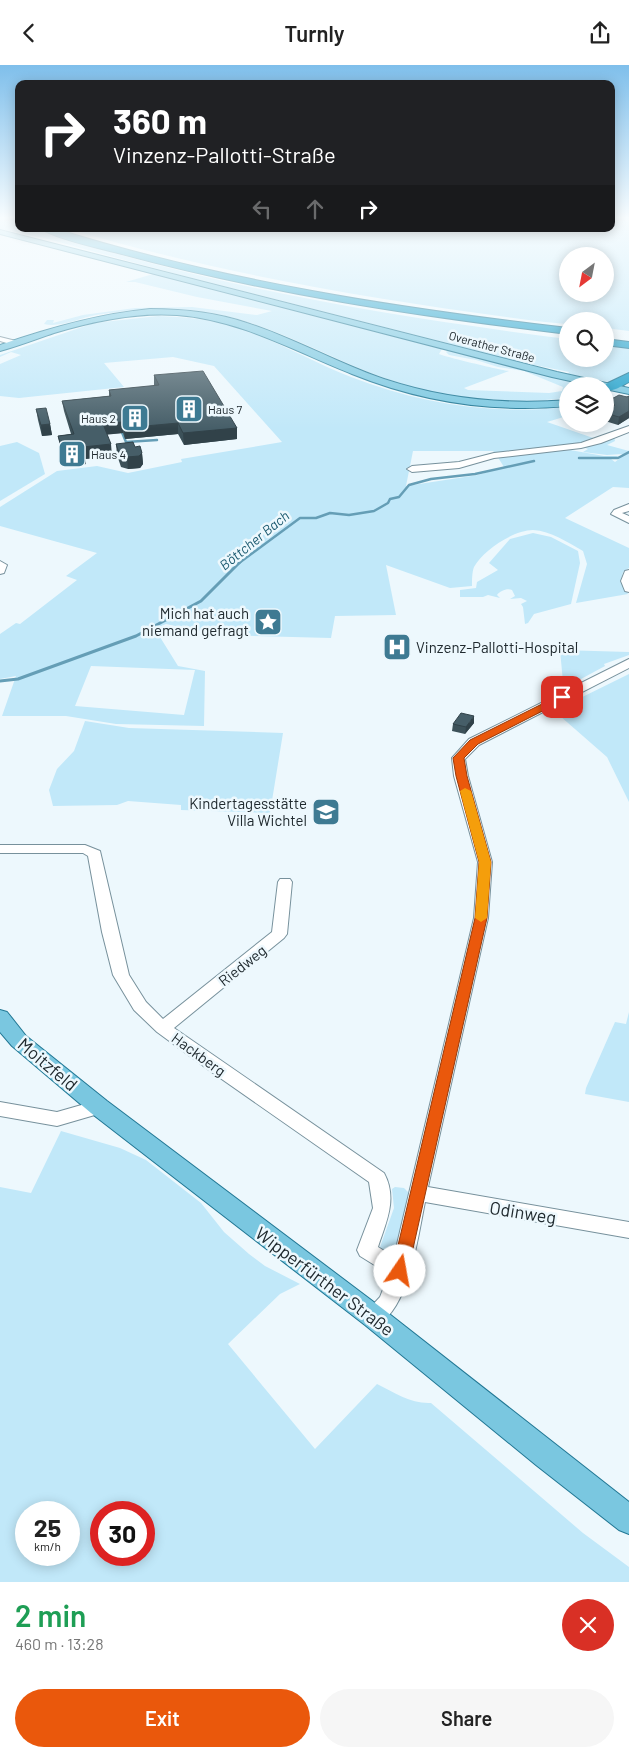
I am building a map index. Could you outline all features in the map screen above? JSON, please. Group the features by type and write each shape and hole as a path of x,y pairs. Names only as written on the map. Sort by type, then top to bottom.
{"highway":[{"path":"275,288 403,313 559,336"},
{"path":"282,288 399,309 559,330"},
{"path":"301,288 422,308 559,326"},
{"path":"614,343 629,345"},
{"path":"615,390 629,377"}],"main road":[{"name":"Overather Straße","path":"217,288 563,377"},
{"path":"0,348 66,325 100,317 138,312 191,313 251,326 355,371 410,390 469,401 502,404 559,402"},
{"name":"Overather Straße","path":"615,390 629,397"},
{"name":"Moitzfeld","path":"0,1017 19,1041 99,1107"},
{"name":"Wipperfürther Straße","path":"99,1107 374,1317 546,1456 629,1520"}],"street":[{"path":"0,339 13,343"},
{"path":"412,469 467,464 496,455 526,454 572,448 600,441 629,429"},
{"path":"629,507 616,514 629,519"},
{"path":"0,564 2,565 0,571"},
{"path":"629,573 626,581 629,589"},
{"path":"374,1317 388,1302 400,1271 481,918 485,862 461,776 458,758 474,742 629,663"},
{"name":"Hackberg","path":"0,849 85,849 95,854 110,932 121,975 140,1006 163,1028 219,1069 378,1178 382,1208 367,1250 400,1271"},
{"name":"Riedweg","path":"163,1028 279,934 285,881"},
{"path":"0,1109 57,1119 99,1107"},
{"name":"Odinweg","path":"417,1193 629,1230"}],"shaded area":[{"path":"159,288 206,288 442,349 439,354 509,371 464,388 468,390 549,393 559,391 559,399 517,401 492,400 468,398 418,389 371,373 269,329 227,316 205,312 164,309 136,310 96,315 57,325 44,324 47,320 54,320 53,323 83,315 135,308 192,307 257,315 272,311"},
{"path":"229,288 256,288 366,309 559,338 559,367 614,367 614,345 629,347 629,372 614,380 614,377 583,377 568,374 569,372 525,363"},
{"path":"320,288 559,288 559,303 614,303 614,288 629,288 629,331 614,329 614,312 559,312 559,323 424,305"},
{"path":"158,316 188,318 226,324 251,332 351,377 404,394 457,405 485,408 559,408 559,418 547,422 559,426 559,432 576,432 599,440 589,443 496,454 493,451 413,451 406,486 478,475 504,467 497,456 570,450 604,456 619,456 611,459 615,462 622,454 607,455 583,452 588,449 583,447 614,436 615,441 607,445 629,451 629,488 613,487 565,518 629,548 629,568 623,572 621,580 628,594 576,603 587,564 583,551 546,532 525,531 508,537 484,554 474,567 472,586 450,588 386,565 396,615 335,616 331,638 218,635 166,624 155,629 178,666 205,671 204,726 116,724 66,716 2,716 16,676 0,679 0,634 16,623 20,624 77,580 66,576 97,553 0,526 0,507 57,471 97,466 128,473 182,462 181,459 282,442 214,366 173,357 104,363 124,387 19,398 0,396 0,364 21,355 11,352 0,357 0,355 94,323","holes":["91,666 195,670 184,715 75,706"]},
{"path":"448,350 559,379 559,385 524,371 498,367 476,360 449,355 446,352"},
{"path":"17,442 39,453 45,474 0,501 0,446"},
{"path":"533,533 551,537 578,551 580,563 571,604 534,614 528,623 525,624 521,604 527,601 521,598 510,599 515,596 510,589 500,592 497,595 500,598 488,595 483,597 460,597 460,590 476,588 477,582 498,570 489,563 510,539"},
{"path":"560,650 629,652 629,655 604,664 605,666 568,686 563,682"},
{"path":"629,674 629,802 607,757 552,709 558,709"},
{"path":"85,721 129,728 283,733 270,813 181,810 181,805 128,801 117,805 53,806 49,790 57,769 74,751"},
{"path":"629,1012 629,1102 585,1094 615,1022 626,1024"},
{"path":"61,1131 120,1148 146,1160 201,1203 224,1232 249,1254 265,1266 300,1284 280,1294 228,1344 315,1449 377,1384 410,1400 431,1403 583,1533 629,1567 629,1582 0,1582 0,1187 31,1193"},
{"path":"395,1187 404,1188 408,1192 408,1203 396,1251 394,1254 387,1256 382,1254 380,1247 394,1208 392,1189"}],"building":[{"path":"203,371 237,428 183,433 178,423 124,428 122,422 103,424 111,444 83,447 85,453 64,455 58,436 74,434 62,401 111,396 109,390 159,385 154,375"},
{"path":"619,395 629,396 629,411 619,417 614,416 614,398"},
{"path":"46,408 50,424 41,425 36,409"},
{"path":"133,442 135,447 140,446 142,453 139,456 120,456 116,444"},
{"path":"461,713 474,716 466,727 453,724"}],"waterway":[{"path":"121,430 126,442 157,440"},
{"name":"Böttcher Bach","path":"579,458 618,458 629,452"},
{"name":"Böttcher Bach","path":"239,563 300,518 316,518 330,513 349,515 374,511 388,503 390,499 399,497 409,485 431,479 475,474 534,461"},
{"name":"Böttcher Bach","path":"0,681 18,679 136,636 201,601 239,563"}],"slow traffic":[{"path":"465,791 485,862 481,918"}],"place":[{"name":"Haus 7","path":"189,409"},
{"name":"Haus 2","path":"135,418"},
{"name":"Haus 4","path":"72,454"},
{"name":"Mich hat auch niemand gefragt","path":"268,622"},
{"name":"Vinzenz-Pallotti-Hospital","path":"397,647"},
{"name":"Kindertagesstätte Villa Wichtel","path":"326,812"}],"route":[{"path":"400,1271 481,918 485,862 461,776 458,758 474,742 562,697"}]}
